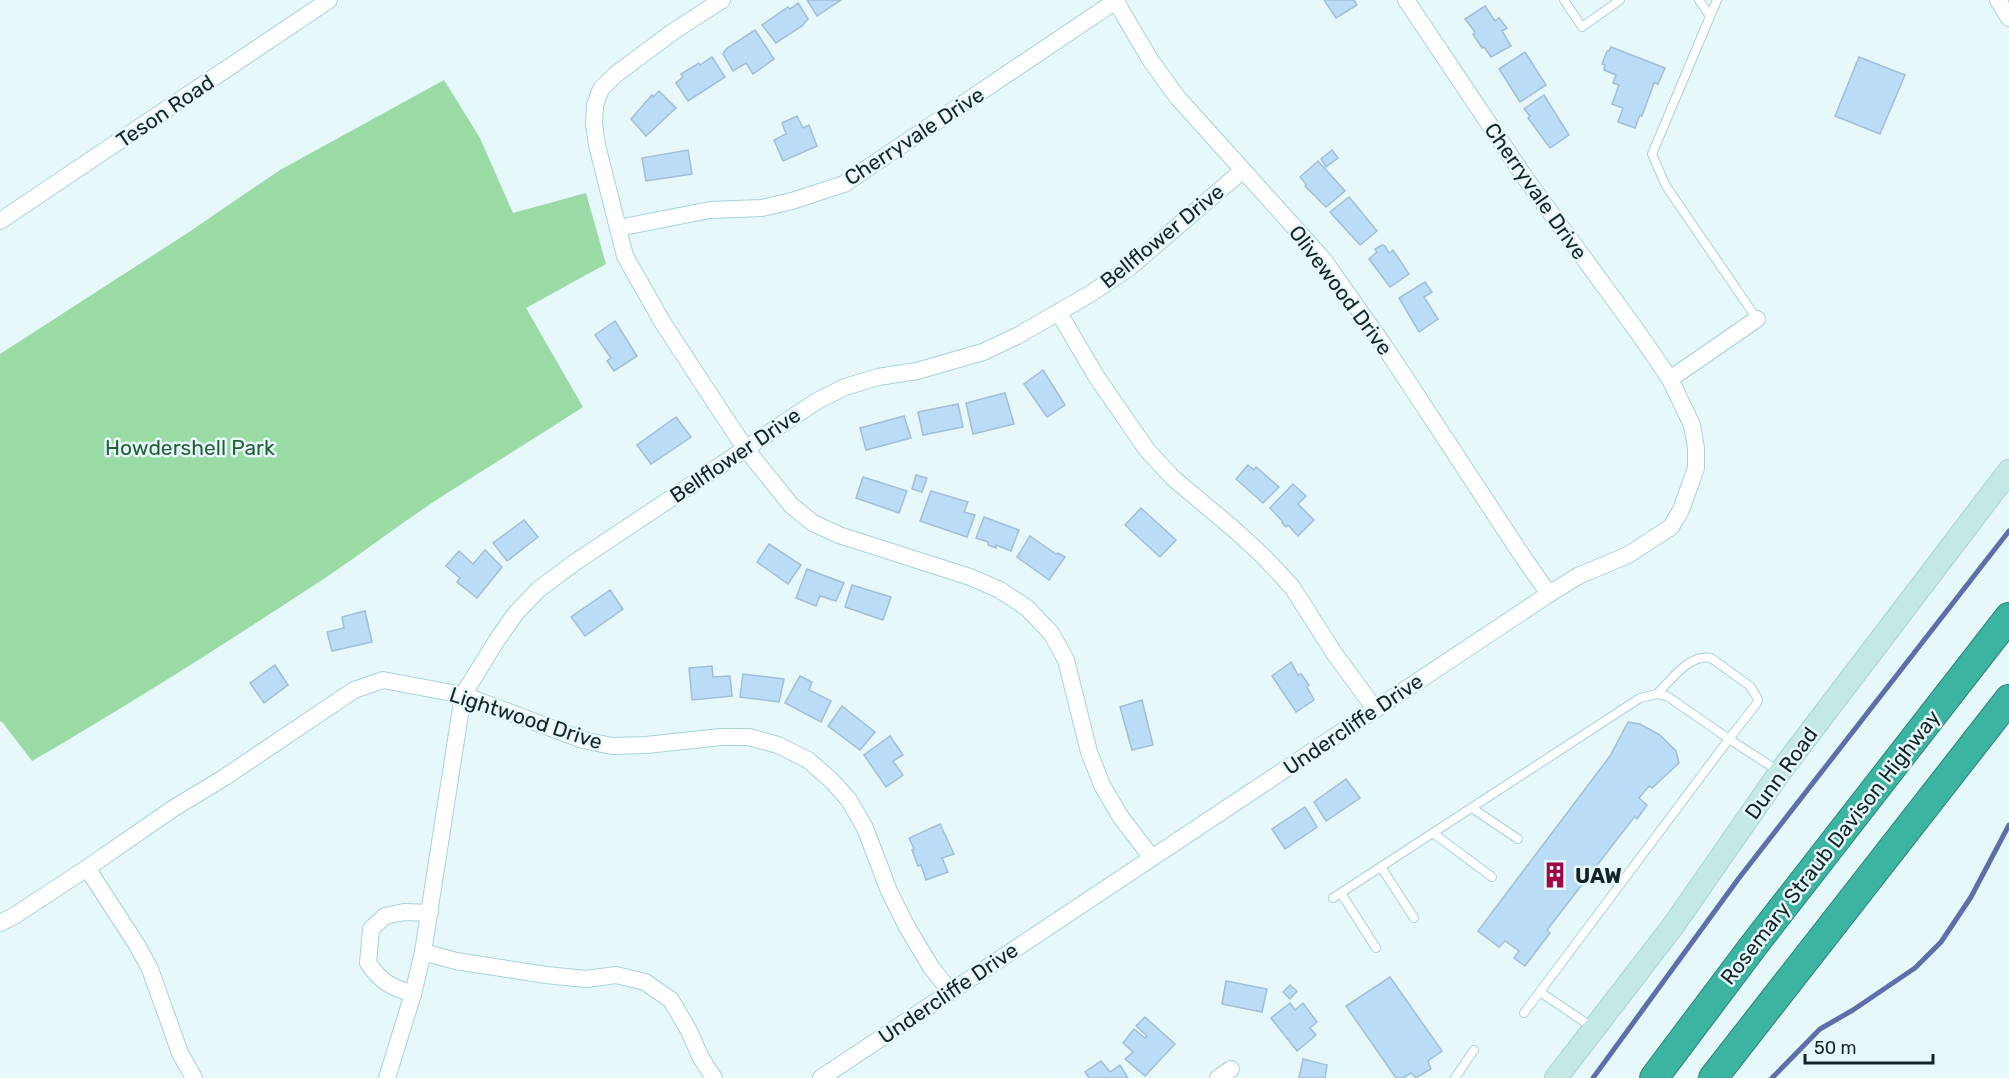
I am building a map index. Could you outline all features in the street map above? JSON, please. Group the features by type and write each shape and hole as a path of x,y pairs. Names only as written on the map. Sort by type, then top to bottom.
{"highway":[{"name":"Rosemary Straub Davison Highway","path":"1654,1078 1754,945 2009,617"},
{"path":"1713,1078 2009,699"}],"street":[{"name":"Teson Road","path":"0,221 329,0"},
{"path":"722,0 666,37 615,75 602,89 595,105 594,124 597,145 625,256 663,323 745,448 791,505 813,523 849,538 970,577 1000,590 1027,608 1051,633 1066,660 1089,752 1102,785 1120,816 1152,858"},
{"name":"Cherryvale Drive","path":"618,228 710,210 762,208 844,184 1116,0"},
{"name":"Olivewood Drive","path":"1116,0 1151,61 1178,98 1323,259 1385,347 1522,557 1550,594"},
{"name":"Cherryvale Drive","path":"1406,0 1532,189 1670,379"},
{"path":"1998,0 2009,18"},
{"name":"Bellflower Drive","path":"387,1078 413,994 423,952 463,695 497,639 538,589 612,536 817,401 845,387 878,377 917,371 983,352 1059,312 1129,268 1242,171"},
{"path":"1059,312 1096,376 1147,450 1173,478 1264,556 1292,587 1334,653 1375,709"},
{"path":"1670,379 1757,319"},
{"name":"Undercliffe Drive","path":"821,1078 1550,594 1578,576 1628,555 1671,527 1681,510 1696,468 1696,448 1692,425 1670,379"},
{"name":"Dunn Road","path":"1556,1078 1673,926 1780,772 2009,471"},
{"name":"Lightwood Drive","path":"0,923 87,868 354,690 382,680 463,695 583,740 612,746 721,737 749,737 778,745 808,760 849,800 865,828 889,891 907,927 950,991"},
{"path":"87,868 150,969 180,1053 194,1078"},
{"path":"413,994 393,988 379,978 368,963 371,929 385,916 404,912 430,913"},
{"path":"423,952 456,961 546,975 586,979 616,975 645,982 671,1000 714,1078"}],"lane":[{"path":"1564,0 1582,27 1620,0"},
{"path":"1700,0 1710,16"},
{"path":"1717,0 1652,154 1666,186 1757,319"},
{"path":"1524,1013 1757,704 1758,699 1750,686 1711,658 1704,657 1693,660 1657,694"},
{"path":"1376,948 1337,896 1640,698 1657,694 1667,696 1780,772"},
{"path":"1472,808 1518,839"},
{"path":"1433,833 1492,877"},
{"path":"1381,867 1414,918"},
{"path":"1540,992 1594,1028"},
{"path":"1455,1078 1474,1050"}],"green space":[{"name":"Howdershell Park","path":"444,80 480,138 513,213 586,193 606,264 526,308 583,407 436,500 325,578 253,625 32,761 0,721 0,354 186,234 280,170"}],"building":[{"path":"807,0 841,0 817,16"},
{"path":"1324,0 1354,0 1357,5 1336,18"},
{"path":"798,3 808,19 802,26 776,43 762,25 788,7 790,9"},
{"path":"1485,6 1495,21 1499,18 1507,28 1502,31 1511,46 1491,57 1484,47 1482,48 1473,34 1475,32 1465,19"},
{"path":"755,30 774,59 753,74 746,63 733,71 723,54 726,49"},
{"path":"1611,47 1665,68 1658,84 1654,83 1635,128 1618,122 1623,108 1612,104 1619,85 1613,83 1616,75 1604,70 1605,65 1602,64"},
{"path":"1525,52 1546,85 1520,102 1499,69"},
{"path":"712,57 725,77 688,101 676,83 683,77 681,74"},
{"path":"1859,57 1905,75 1880,134 1835,116"},
{"path":"659,91 676,108 646,136 631,119 652,95 653,97"},
{"path":"1544,95 1569,135 1550,148 1524,109"},
{"path":"797,116 803,128 809,125 817,146 783,161 774,140 786,134 782,123"},
{"path":"688,150 692,174 646,181 642,158"},
{"path":"1332,150 1338,158 1326,167 1321,159"},
{"path":"1318,161 1345,191 1326,207 1305,186 1306,184 1300,177"},
{"path":"1349,197 1377,231 1360,245 1330,212"},
{"path":"1382,245 1389,253 1393,250 1409,274 1390,287 1369,259 1377,252 1375,249"},
{"path":"1425,282 1432,292 1424,297 1438,319 1419,332 1399,298"},
{"path":"615,321 637,356 614,371 607,361 611,358 595,335"},
{"path":"1043,370 1065,405 1047,417 1024,384"},
{"path":"1005,393 1014,424 973,434 966,403"},
{"path":"958,404 963,427 923,435 918,412"},
{"path":"904,416 911,438 866,450 860,428"},
{"path":"676,417 691,437 651,464 637,445"},
{"path":"1248,465 1254,470 1256,467 1279,487 1263,503 1236,479"},
{"path":"916,475 927,478 922,492 912,489"},
{"path":"863,477 907,491 899,513 856,498"},
{"path":"1293,484 1306,496 1298,504 1314,520 1298,536 1288,525 1286,527 1282,523 1270,508"},
{"path":"931,491 968,502 964,512 975,515 967,537 920,521"},
{"path":"1141,508 1176,540 1160,557 1125,525"},
{"path":"984,517 1019,530 1011,551 996,545 996,548 976,538"},
{"path":"524,520 538,537 507,561 493,543"},
{"path":"1030,536 1056,554 1065,557 1049,580 1017,557"},
{"path":"769,544 801,565 788,584 757,562"},
{"path":"485,550 502,567 477,598 457,582 460,578 446,566 459,551 473,564"},
{"path":"807,569 844,583 836,601 820,596 816,606 796,598"},
{"path":"852,585 891,597 883,620 845,607"},
{"path":"610,590 623,609 585,636 571,617"},
{"path":"365,611 372,642 332,651 327,632 344,628 342,617"},
{"path":"1291,662 1298,675 1301,674 1309,685 1307,687 1314,700 1296,712 1272,676"},
{"path":"275,665 288,685 264,703 250,683"},
{"path":"712,666 713,677 730,676 732,696 692,700 689,668"},
{"path":"743,674 784,679 779,702 740,697"},
{"path":"800,676 812,682 809,690 831,701 821,722 785,703"},
{"path":"1142,700 1153,745 1132,750 1120,707"},
{"path":"842,706 875,732 860,750 828,726"},
{"name":"UAW","path":"1628,722 1640,724 1660,735 1676,751 1679,763 1652,788 1649,786 1639,798 1647,805 1637,819 1635,816 1547,930 1550,933 1525,966 1514,958 1519,951 1505,941 1499,947 1478,931 1610,756"},
{"path":"890,736 903,755 893,761 903,775 886,787 864,755"},
{"path":"1346,779 1360,798 1326,821 1314,802"},
{"path":"1305,807 1317,827 1285,849 1272,829"},
{"path":"940,824 954,854 942,858 948,872 926,880 921,865 918,866 909,838"},
{"path":"1390,977 1442,1051 1428,1061 1431,1069 1416,1078 1411,1073 1403,1078 1396,1078 1346,1006"},
{"path":"1226,981 1267,989 1262,1012 1222,1004"},
{"path":"1290,985 1297,991 1290,999 1283,992"},
{"path":"1290,1003 1295,1010 1303,1003 1317,1022 1310,1028 1316,1035 1297,1051 1271,1018"},
{"path":"1145,1017 1175,1044 1145,1076 1125,1059 1133,1052 1123,1043 1134,1029 1145,1038 1147,1036 1136,1026"},
{"path":"1303,1059 1327,1065 1325,1078 1299,1078"},
{"path":"1101,1061 1110,1072 1120,1065 1128,1078 1089,1078 1085,1072"}],"waterway":[{"path":"1593,1078 1739,878 2009,531"},
{"path":"1772,1078 1820,1029 1853,1010 1915,968 1941,942 1971,897 2009,825"}],"place":[{"name":"UAW","path":"1555,875"}]}
